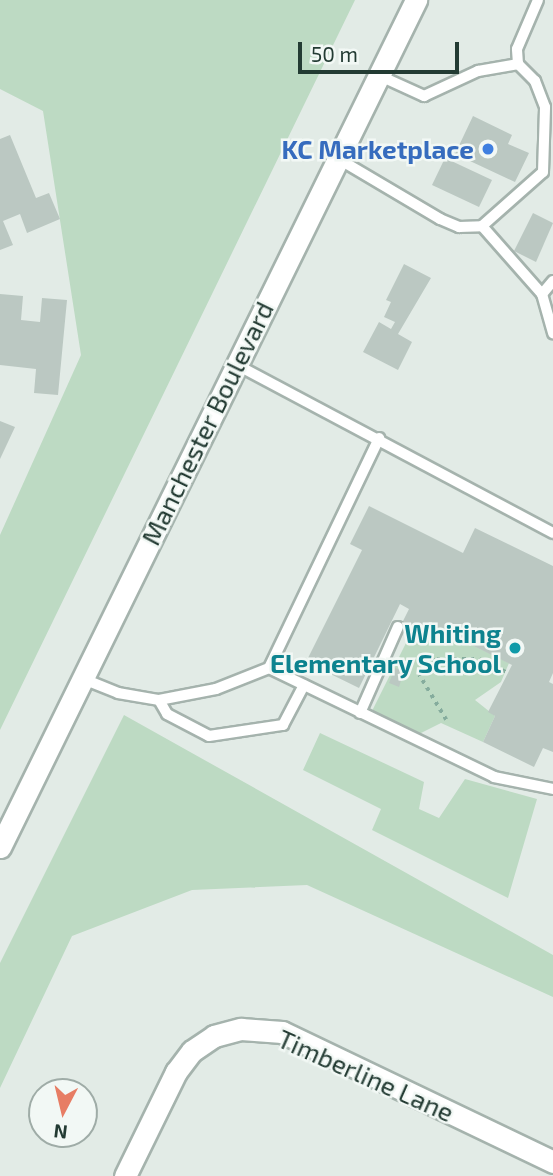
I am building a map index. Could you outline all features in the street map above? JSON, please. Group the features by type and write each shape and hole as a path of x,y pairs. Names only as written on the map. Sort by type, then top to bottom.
{"street":[{"name":"Manchester Boulevard","path":"0,847 416,0"},
{"name":"Timberline Lane","path":"125,1176 176,1072 192,1051 214,1037 240,1029 282,1032 553,1162"}],"lane":[{"path":"337,158 440,219 458,227 482,226 548,174 545,107 535,81 518,64 517,50 538,0"},
{"path":"378,75 424,96 478,71 518,64"},
{"path":"482,226 542,294 553,333"},
{"path":"542,294 553,281"},
{"path":"237,365 379,438 553,533"},
{"path":"81,678 118,693 159,700 216,689 269,668 379,438"},
{"path":"360,713 398,627"},
{"path":"269,668 494,777 553,789"},
{"path":"159,700 167,714 209,736 283,725 303,685"}],"path":[{"path":"446,720 419,675 425,666 437,659 479,659 506,672"}],"green space":[{"path":"0,0 355,0 0,730 0,535 81,355 43,111 0,89"},
{"path":"429,624 509,663 501,682 475,700 495,716 483,742 441,723 411,738 369,717 413,629 424,634"},
{"path":"124,715 553,955 553,997 307,885 192,890 72,936 0,1088 0,963"},
{"path":"320,733 424,782 419,809 439,818 465,779 537,799 508,898 372,830 381,809 303,770"}],"building":[{"name":"KC Marketplace","path":"473,116 512,135 508,144 529,153 515,182 455,154"},
{"path":"10,135 36,198 49,193 60,219 27,233 20,214 3,221 13,245 0,250 0,139"},
{"path":"445,158 492,180 479,207 432,185"},
{"path":"533,213 553,223 536,262 514,251"},
{"path":"404,264 431,278 398,334 412,342 398,370 363,352 379,322 391,329 395,322 384,317 391,302 386,300"},
{"path":"0,294 23,296 21,320 40,322 42,298 67,300 58,395 34,393 36,369 0,365"},
{"path":"0,421 15,427 0,459"},
{"name":"Whiting Elementary School","path":"369,506 463,553 475,528 553,566 553,673 549,682 553,684 553,752 543,748 534,767 483,742 495,716 488,712 512,665 429,624 424,634 402,623 409,609 400,604 359,688 306,662 362,550 350,544"},
{"path":"395,668 404,671 399,687 389,683"}],"place":[{"name":"KC Marketplace","path":"488,149"},
{"name":"Whiting Elementary School","path":"515,648"}]}
